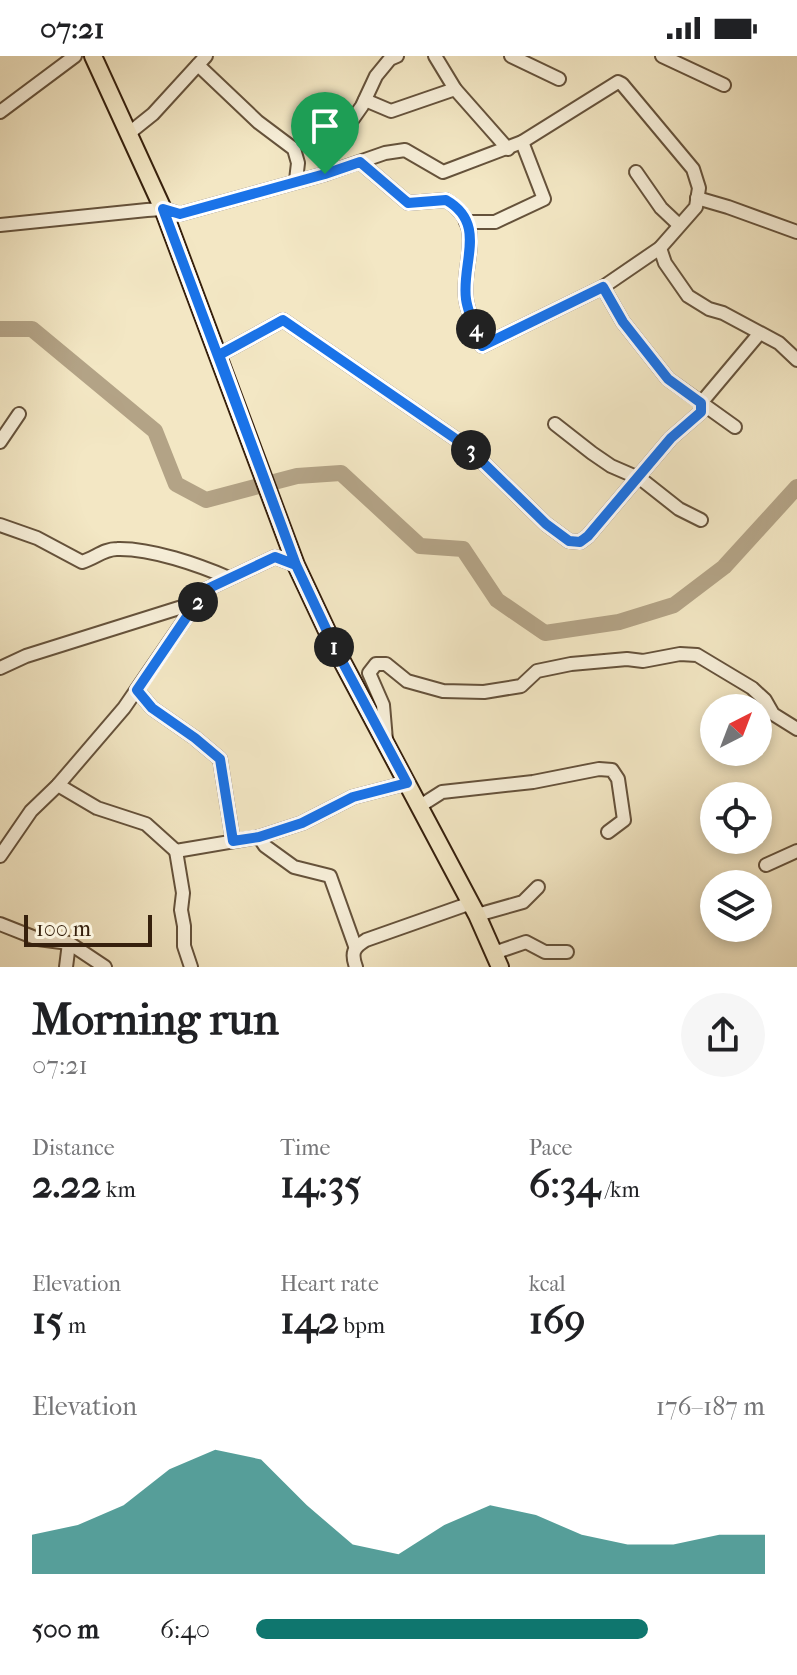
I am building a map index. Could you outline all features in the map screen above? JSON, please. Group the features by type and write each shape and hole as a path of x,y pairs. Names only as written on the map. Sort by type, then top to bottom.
{"main road":[{"path":"93,56 163,209 296,565 335,648 474,909 497,960"}],"street":[{"path":"0,112 75,56"},
{"path":"325,174 331,150 365,100 376,76 390,59 397,56"},
{"path":"435,56 455,89 508,149"},
{"path":"511,56 559,79"},
{"path":"662,56 724,85"},
{"path":"128,134 153,114 202,60 258,122 294,149 298,163 296,180"},
{"path":"0,225 163,209 180,214 325,174 360,162 405,150 443,172 522,142 618,82 693,169 699,188 696,207 660,248 603,287 482,346 466,298 471,246 466,222 446,200 408,203 360,162"},
{"path":"365,100 391,111 455,89"},
{"path":"466,222 495,222 544,199 522,142"},
{"path":"636,172 661,208 679,225"},
{"path":"697,198 797,232"},
{"path":"660,248 665,263 688,296 779,343 797,360"},
{"path":"603,287 623,322 668,379 735,427"},
{"path":"219,355 283,320 466,446 546,524 569,541 580,542 671,438 701,412 701,403 759,334"},
{"path":"0,442 19,414"},
{"path":"555,424 592,453 701,520"},
{"path":"0,525 37,538 82,562 94,559 105,551 136,550 185,562 229,578"},
{"path":"0,856 31,811 58,785 137,690 205,590 275,557 296,565"},
{"path":"0,668 26,656 198,602"},
{"path":"386,743 383,705 369,673 376,664 386,664 407,681 443,691 484,692 521,686 537,671 571,664 697,655 752,688 765,700 773,714 797,729"},
{"path":"137,690 152,708 220,759 233,841"},
{"path":"420,806 442,792 533,782 599,769 612,770 618,779 624,820 608,832"},
{"path":"176,851 259,837 302,823 353,797 407,783"},
{"path":"58,785 97,808 146,824 176,851 183,893 184,946 191,967"},
{"path":"259,837 265,846 294,867 330,876 355,946 352,955 356,967"},
{"path":"766,865 797,852"},
{"path":"355,946 474,909 523,902 538,887"},
{"path":"0,924 38,939 69,943 105,967"},
{"path":"497,960 526,942 545,952 567,952"},
{"path":"66,967 69,943"}],"waterway":[{"path":"0,329 32,329 155,431 176,484 206,500 297,476 341,473 420,546 463,549 497,600 545,633 619,622 674,605 724,567 797,487"}],"route":[{"path":"325,174 180,214 163,209 271,503 296,565 335,648 407,783 353,797 302,823 259,837 233,841 220,759 152,708 137,690 205,590 275,557 296,565 219,355 283,320 466,446 546,524 569,541 580,542 588,536 671,438 701,412 701,403 668,379 623,322 603,287 482,346 466,298 470,235 466,222 452,204 440,199 408,203 360,162 325,174"}]}
